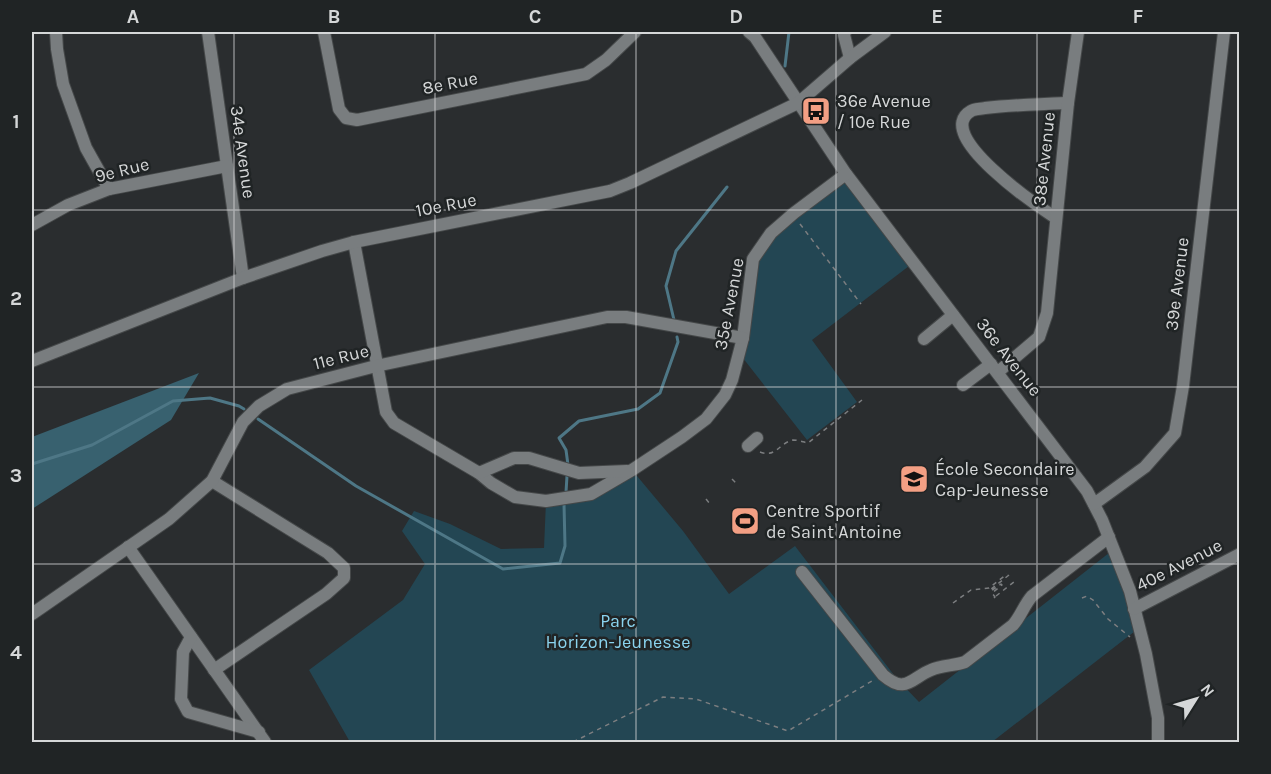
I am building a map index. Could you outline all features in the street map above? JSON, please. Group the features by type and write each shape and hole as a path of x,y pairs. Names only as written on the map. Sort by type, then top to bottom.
{"street":[{"path":"56,32 63,84 86,148 109,189"},
{"name":"34e Avenue","path":"208,32 243,278"},
{"name":"8e Rue","path":"324,32 339,109 346,118 357,120 586,74 606,60 635,32"},
{"name":"36e Avenue","path":"749,32 846,174 1087,491 1109,537 1130,591 1146,654 1158,718 1158,742"},
{"path":"845,32 850,58"},
{"name":"10e Rue","path":"32,360 243,278 322,251 354,242 610,191 798,103 850,58 885,32"},
{"name":"38e Avenue","path":"963,385 994,368 1039,337 1047,313 1068,103 1078,32"},
{"name":"39e Avenue","path":"1094,504 1145,467 1175,433 1183,386 1224,32"},
{"name":"38e Avenue","path":"1056,218 1027,199 999,175 972,147 962,130 964,119 972,110 1006,105 1068,103"},
{"name":"9e Rue","path":"32,225 68,205 109,189 227,166"},
{"name":"35e Avenue","path":"354,242 386,412 394,423 514,496 546,501 591,494 632,471 682,437 706,419 719,405 732,380 743,338 753,258 771,233 846,174"},
{"path":"924,339 953,315"},
{"name":"11e Rue","path":"32,614 169,519 212,481 243,422 259,406 287,389 376,366 607,317 626,317 743,338"},
{"path":"479,473 514,458 529,458 579,473 632,471"},
{"path":"212,481 328,553 344,568 344,578 326,594 214,670"},
{"path":"802,572 883,675 891,682 904,684 912,682 933,669 965,662 1012,625 1032,596 1109,537"},
{"path":"128,547 262,737"},
{"name":"40e Avenue","path":"1134,609 1239,554"},
{"path":"191,638 183,652 181,699 188,712 262,737"}],"path":[{"path":"798,221 861,304"},
{"path":"754,445 766,455 795,440 808,443 862,400"},
{"path":"732,478 736,483"},
{"path":"706,499 710,504"},
{"path":"953,603 970,590 989,588 1008,574 990,590 1002,585 992,593 994,597 1014,582"},
{"path":"1082,598 1087,596 1093,600 1108,619 1131,637"},
{"path":"573,742 663,697 696,699 788,731 883,675"}],"green space":[{"path":"846,174 913,263 812,340 857,402 807,440 739,353 753,259 771,233"},
{"name":"Parc Horizon-Jeunesse","path":"632,470 683,531 729,594 795,546 897,679 919,702 1114,549 1139,628 992,742 350,742 309,670 403,600 425,564 402,531 414,511 450,524 501,549 544,548 546,501 591,494"}],"shaded area":[{"path":"199,373 171,420 32,509 32,437"}],"waterway":[{"path":"785,66 789,32"},
{"path":"674,320 666,286 676,251 727,187"},
{"path":"568,465 566,450 559,438 579,421 638,409 660,393 678,342 677,337"},
{"path":"32,464 92,445 173,401 210,398 244,409"},
{"path":"258,419 356,486 503,569 560,563 565,546 564,504"},
{"path":"566,492 567,476"}],"place":[{"name":"36e Avenue / 10e Rue","path":"816,111"},
{"name":"École Secondaire Cap-Jeunesse","path":"914,479"},
{"name":"Centre Sportif de Saint Antoine","path":"745,521"}]}
